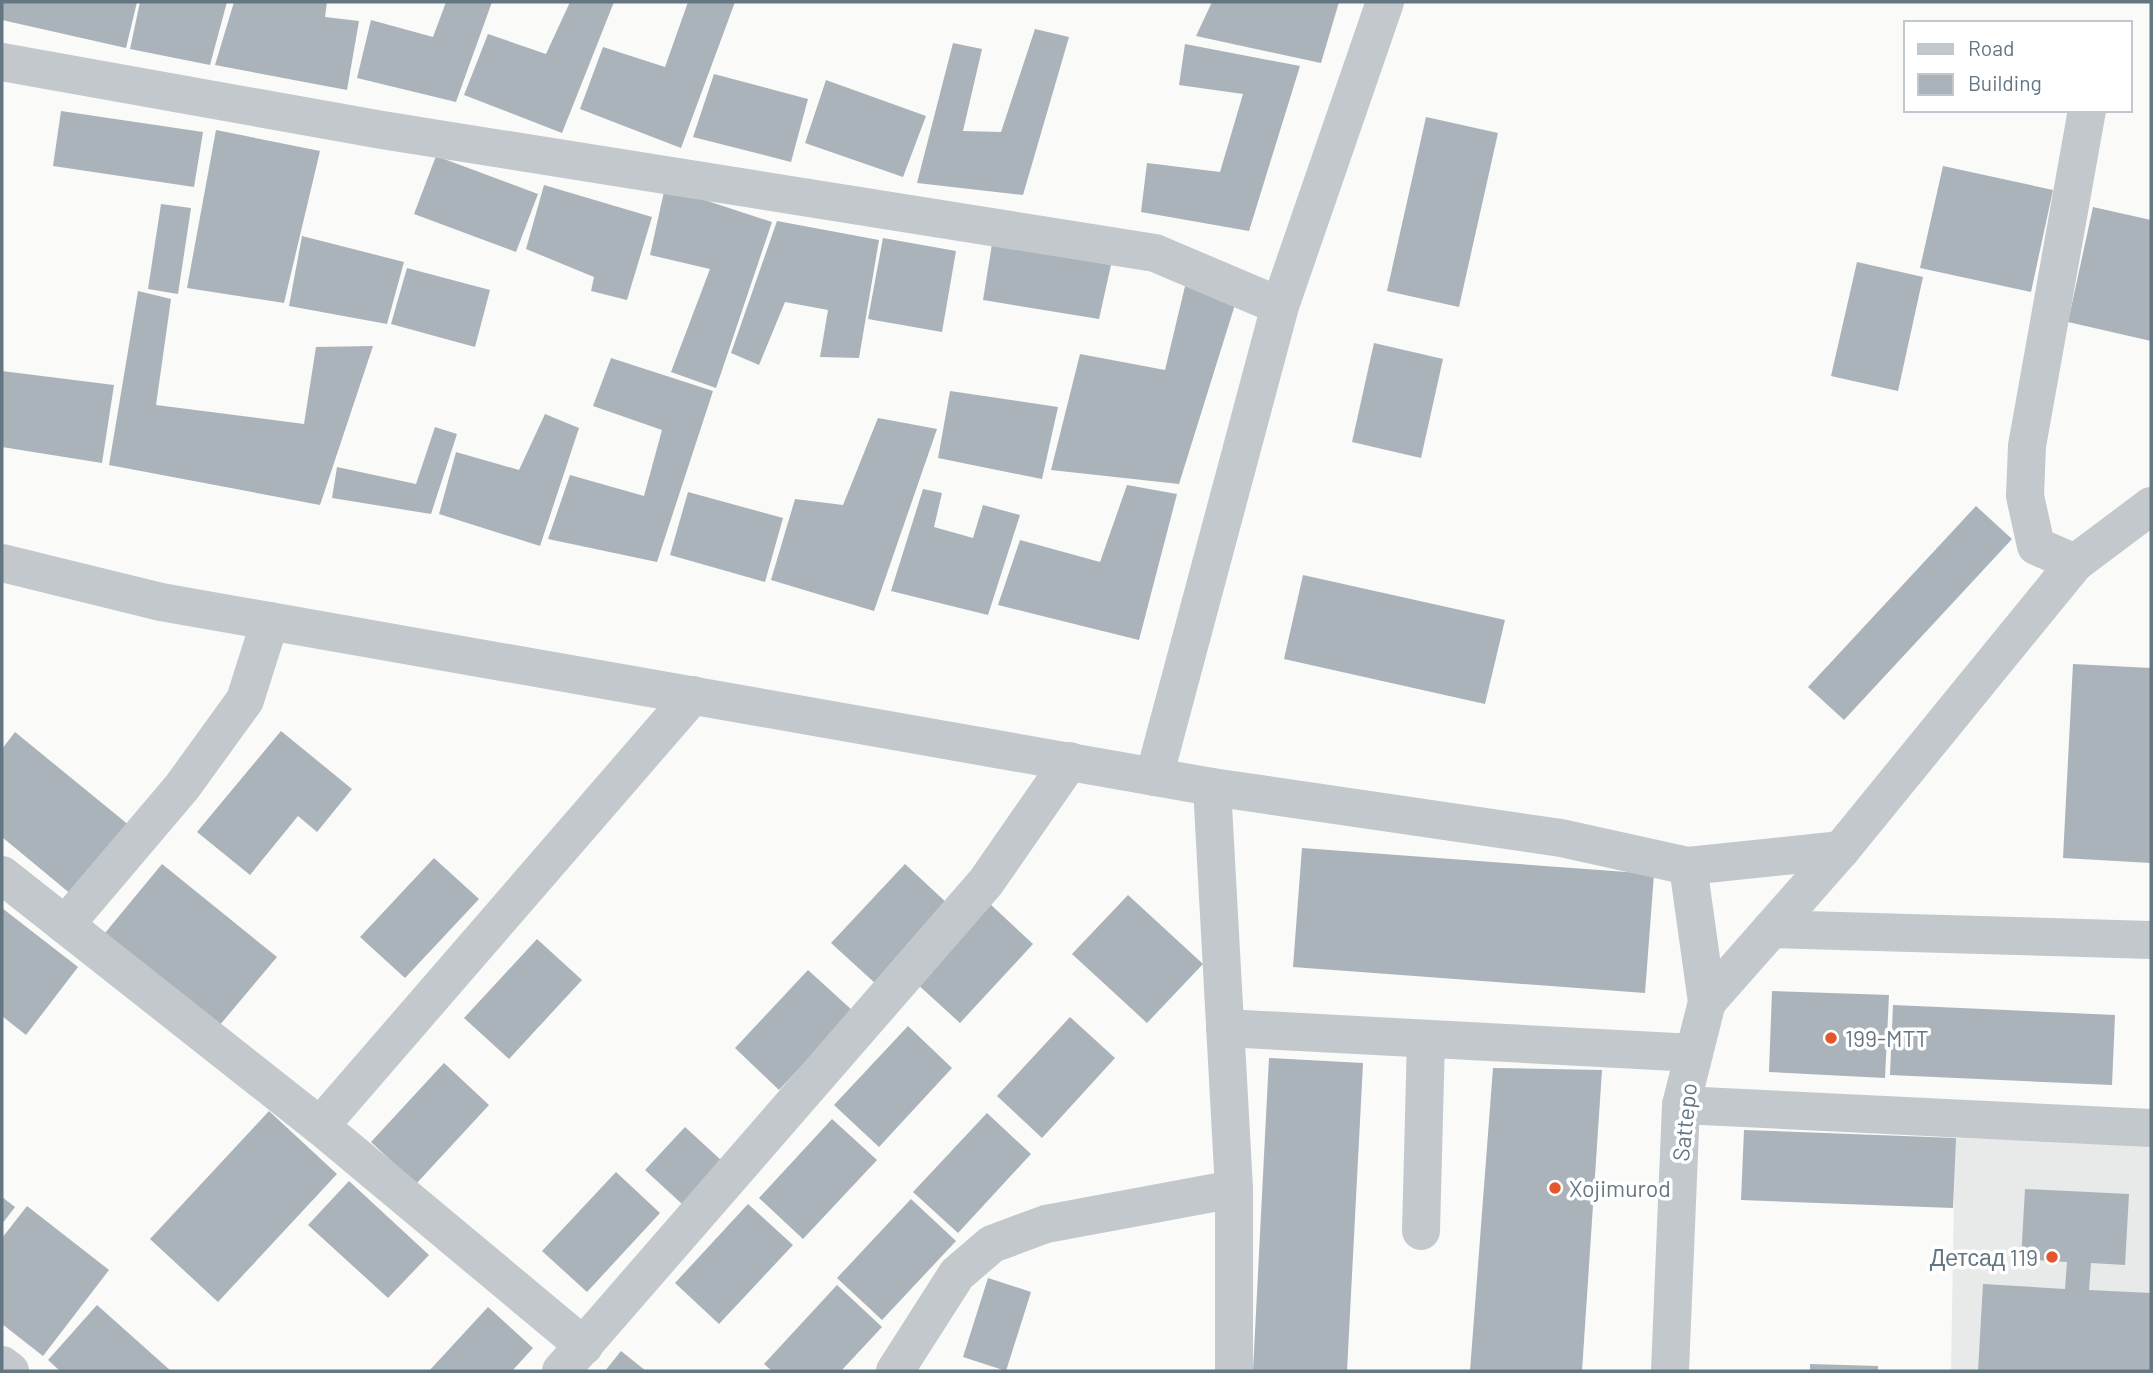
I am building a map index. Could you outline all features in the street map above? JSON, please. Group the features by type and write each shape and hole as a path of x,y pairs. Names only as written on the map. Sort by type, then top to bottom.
{"street":[{"path":"1154,777 1280,306 1385,2"},
{"path":"2,62 382,130 1156,253 1280,306"},
{"path":"2075,563 2036,546 2025,496 2027,446 2087,112"},
{"path":"1707,1002 1841,850 2075,563 2151,506"},
{"path":"2,563 161,601 270,621 1212,787 1560,838 1688,866 1841,850"},
{"path":"65,925 182,787 244,700 270,621"},
{"path":"320,1126 693,695"},
{"path":"2,876 320,1126 573,1358 986,882 1069,761"},
{"path":"1212,787 1234,1189 1234,1371"},
{"path":"1688,866 1707,1002"},
{"path":"1771,929 2151,940"},
{"name":"Sattepo","path":"1670,1371 1681,1105 1707,1002"},
{"path":"1225,1028 1694,1053"},
{"path":"1421,1231 1426,1039"},
{"path":"1681,1105 2151,1128"},
{"path":"895,1371 957,1274 992,1244 1046,1224 1234,1189"},
{"path":"2,1365 10,1371"}],"shaded area":[{"name":"Детсад 119","path":"1955,1138 2151,1143 2151,1371 1951,1371"}],"building":[{"path":"3,2 137,2 126,48 2,20"},
{"path":"140,2 227,2 210,65 130,49"},
{"path":"234,2 327,2 325,17 359,21 347,90 215,65"},
{"path":"446,2 492,2 456,102 357,78 371,20 433,37"},
{"path":"570,2 614,2 562,133 464,95 488,34 546,54"},
{"path":"688,2 735,2 681,148 580,109 603,47 665,67"},
{"path":"1212,2 1339,2 1321,63 1196,36"},
{"path":"1035,29 1069,37 1023,195 917,183 953,43 982,49 963,131 1001,132"},
{"path":"1185,44 1300,66 1249,231 1141,212 1147,163 1220,172 1243,94 1179,85"},
{"path":"714,74 808,99 791,162 693,137"},
{"path":"826,80 926,116 903,177 805,143"},
{"path":"61,111 203,132 194,187 53,166"},
{"path":"1426,117 1498,133 1459,307 1387,291"},
{"path":"216,130 320,151 284,303 187,288"},
{"path":"436,156 538,194 516,252 414,214"},
{"path":"1943,166 2053,190 2031,292 1920,268"},
{"path":"544,185 652,217 627,300 591,291 594,277 526,249"},
{"path":"665,187 772,222 716,388 671,372 710,269 650,255"},
{"path":"161,204 191,208 178,294 148,289"},
{"path":"2093,207 2151,220 2151,341 2068,322"},
{"path":"777,221 879,240 859,358 820,357 828,310 785,302 759,365 731,353"},
{"path":"302,236 404,262 387,324 289,306"},
{"path":"883,238 956,251 942,332 868,319"},
{"path":"992,244 1111,265 1099,319 983,300"},
{"path":"1857,262 1923,277 1898,391 1831,376"},
{"path":"407,268 490,290 475,347 391,324"},
{"path":"1186,282 1238,295 1179,484 1051,470 1080,354 1165,370"},
{"path":"138,291 171,299 156,405 304,424 316,347 373,346 320,505 109,465"},
{"path":"1374,343 1443,359 1421,458 1352,442"},
{"path":"611,358 713,391 657,562 548,539 570,475 644,496 662,430 593,406"},
{"path":"2,371 114,385 102,463 2,447"},
{"path":"950,391 1058,407 1042,479 938,458"},
{"path":"545,414 579,428 540,546 439,514 456,452 519,470"},
{"path":"878,418 937,429 874,611 771,580 795,499 843,505"},
{"path":"435,427 457,434 431,514 332,498 337,467 416,484"},
{"path":"1127,485 1177,494 1139,640 998,605 1020,540 1100,562"},
{"path":"923,489 942,493 934,527 973,538 983,505 1020,515 988,615 891,591"},
{"path":"688,492 783,518 765,582 670,555"},
{"path":"1976,506 2012,539 1844,720 1808,687"},
{"path":"1303,575 1505,620 1485,704 1284,659"},
{"path":"2073,664 2151,668 2151,863 2063,858"},
{"path":"281,731 352,789 317,832 298,816 250,875 197,832"},
{"path":"15,732 130,826 72,895 2,837 2,749"},
{"path":"1302,848 1654,874 1645,993 1293,967"},
{"path":"434,858 479,899 405,978 360,937"},
{"path":"162,864 277,957 219,1026 105,933"},
{"path":"905,864 949,905 876,984 831,943"},
{"path":"1128,895 1203,964 1147,1023 1072,954"},
{"path":"989,903 1033,944 960,1023 915,982"},
{"path":"2,908 78,967 26,1035 2,1016"},
{"path":"537,939 582,980 509,1059 464,1018"},
{"path":"808,970 853,1011 779,1090 735,1048"},
{"path":"1772,991 1889,995 1885,1078 1769,1072"},
{"path":"1893,1005 2115,1015 2112,1085 1890,1075"},
{"path":"1070,1017 1115,1058 1042,1138 997,1096"},
{"path":"908,1026 952,1068 879,1147 834,1105"},
{"path":"1269,1058 1363,1063 1347,1371 1253,1371"},
{"path":"444,1063 489,1105 416,1184 371,1142"},
{"path":"1493,1068 1602,1070 1582,1371 1470,1371"},
{"path":"269,1111 337,1174 218,1302 150,1239"},
{"path":"987,1113 1031,1154 958,1233 913,1192"},
{"path":"832,1119 877,1160 803,1239 759,1198"},
{"path":"685,1127 722,1161 682,1204 645,1170"},
{"path":"1744,1130 1956,1138 1953,1208 1741,1200"},
{"path":"616,1172 660,1213 587,1292 542,1251"},
{"path":"349,1181 429,1255 388,1298 308,1225"},
{"path":"2025,1189 2129,1194 2125,1265 2091,1263 2089,1290 2151,1293 2151,1371 1978,1371 1983,1284 2065,1289 2067,1262 2021,1259"},
{"path":"2,1197 15,1207 2,1224"},
{"path":"911,1199 956,1241 882,1320 837,1278"},
{"path":"748,1204 793,1245 719,1324 675,1283"},
{"path":"27,1206 109,1270 43,1356 2,1324 2,1238"},
{"path":"988,1278 1031,1292 1006,1371 963,1357"},
{"path":"837,1285 882,1327 841,1371 772,1371 764,1364"},
{"path":"97,1305 171,1371 60,1371 48,1360"},
{"path":"488,1307 533,1348 512,1371 429,1371"},
{"path":"621,1351 646,1371 605,1371"},
{"path":"1810,1364 1878,1366 1878,1371 1810,1371"}],"place":[{"name":"199-MTT","path":"1831,1038"},
{"name":"Xojimurod","path":"1555,1188"},
{"name":"Детсад 119","path":"2052,1257"}]}
